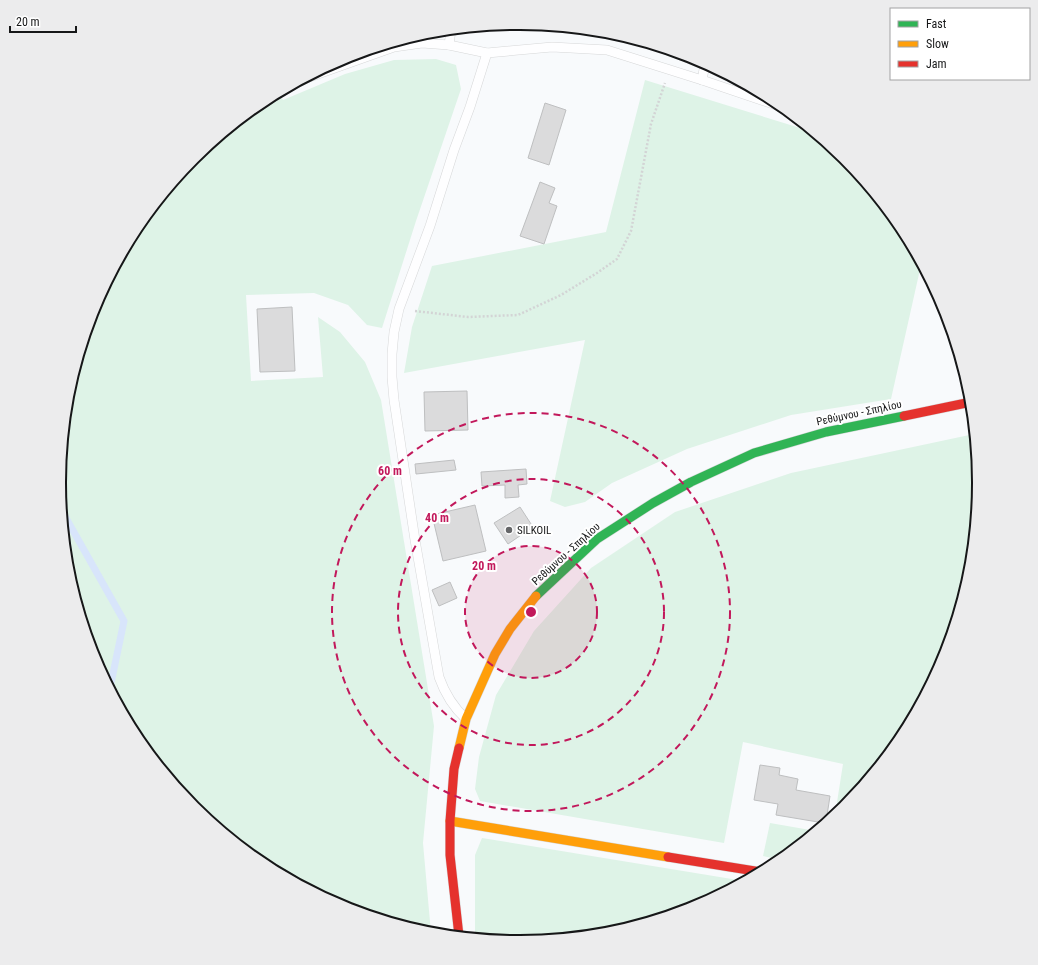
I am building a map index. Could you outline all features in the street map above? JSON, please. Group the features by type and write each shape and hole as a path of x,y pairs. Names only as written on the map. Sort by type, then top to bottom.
{"main road":[{"name":"Ρεθύμνου - Σπηλίου","path":"458,931 450,855 450,821 454,770 466,719 479,688 498,649 510,629 535,598 597,539 653,503 691,482 754,453 826,432 965,403"},
{"path":"450,821 751,870"}],"lane":[{"path":"449,45 450,36"},
{"path":"401,45 422,43 449,45 487,53 552,47 607,50 758,99"},
{"path":"466,719 456,709 448,697 439,677 394,400 392,354 394,332 399,309 430,226 487,53"},
{"path":"702,80 704,70"}],"path":[{"path":"399,309 468,317 518,315 561,295 617,259 631,231 651,124 670,70"}],"green space":[{"path":"436,59 456,65 461,89 416,221 382,328 367,325 348,305 314,293 246,295 251,381 323,377 318,317 340,332 365,362 381,400 434,726 423,843 430,926 402,920 346,901 293,874 268,859 221,823 179,781 160,758 127,709 101,656 82,600 75,571 67,512 66,482 70,423 82,365 101,309 113,282 127,256 160,207 179,184 221,142 268,106 282,98 283,100 345,74 394,60"},
{"path":"645,80 798,128 817,142 859,184 895,231 919,272 891,399 791,415 687,449 612,483 585,502 565,507 550,501 585,340 404,373 412,327 432,266 606,232"},
{"path":"969,435 972,482 971,512 968,542 956,600 937,656 925,683 895,734 859,781 837,804 843,764 743,742 724,843 480,801 475,789 479,757 496,695 534,631 591,568 675,512 791,473"},
{"path":"770,823 808,830 771,858 763,856"},
{"path":"482,838 735,879 692,901 636,920 578,931 549,934 489,934 475,933 475,855"}],"building":[{"path":"545,103 566,110 549,165 528,158"},
{"path":"540,182 555,188 549,203 557,206 544,244 520,236"},
{"path":"292,307 295,371 260,372 257,309"},
{"path":"467,391 468,430 425,431 424,392"},
{"path":"454,460 456,470 416,474 415,464"},
{"path":"526,469 527,484 518,485 519,497 505,498 505,485 482,486 481,472"},
{"path":"475,505 486,551 443,561 432,515"},
{"path":"520,507 533,527 508,544 494,523"},
{"path":"450,582 457,598 439,606 432,590"},
{"path":"760,765 780,768 779,775 798,779 796,790 830,796 827,813 818,822 776,815 778,804 754,800"}],"waterway":[{"path":"68,522 124,621 112,680"}],"traffic: fast":[{"path":"536,596 597,539 653,503 691,482 754,453 826,432 904,416"}],"traffic: slow":[{"path":"459,748 466,719 495,654 510,629 536,596"},
{"path":"450,821 668,857"}],"traffic: jam":[{"path":"904,416 965,403"},
{"path":"458,931 450,855 450,821 454,769 459,748"},
{"path":"668,857 751,870"}],"place":[{"name":"SILKOIL","path":"509,530"}]}
